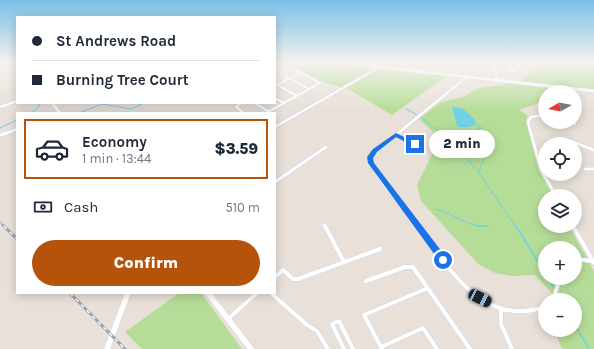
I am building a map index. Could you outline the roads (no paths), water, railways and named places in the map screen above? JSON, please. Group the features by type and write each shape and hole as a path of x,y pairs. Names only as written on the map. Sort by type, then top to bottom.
{"street":[{"path":"276,85 289,78"},
{"path":"290,78 309,89"},
{"path":"256,104 268,112 321,82 314,78"},
{"path":"276,126 356,78"},
{"path":"465,78 372,155 370,160 373,167 466,288 480,298 501,308 528,312 538,309"},
{"path":"490,78 538,85"},
{"path":"276,85 297,96"},
{"path":"582,90 594,91"},
{"path":"276,99 284,103"},
{"path":"0,107 16,101"},
{"path":"53,104 59,112"},
{"path":"240,104 236,107 243,112"},
{"path":"538,116 531,117 528,122 541,170 552,189"},
{"path":"0,135 16,129"},
{"path":"396,135 415,144"},
{"path":"582,145 594,150"},
{"path":"276,181 326,147"},
{"path":"585,169 594,169"},
{"path":"324,225 344,262"},
{"path":"577,233 593,262"},
{"path":"276,276 283,270 293,278 298,279 380,249"},
{"path":"582,260 593,262"},
{"path":"366,281 409,266 415,269 470,349"},
{"path":"428,288 364,315 381,348 423,328 436,349"},
{"path":"107,349 128,294"},
{"path":"209,294 251,349"},
{"path":"228,319 256,294"},
{"path":"273,294 322,338 328,349"},
{"path":"501,308 501,324 512,349"},
{"path":"344,349 332,324 339,321 353,349"}],"water":[{"path":"452,107 460,108 466,111 476,121 476,124 468,127 459,127 456,123"}],"waterway":[{"path":"33,112 39,104"},
{"path":"82,112 102,104"},
{"path":"102,104 131,109 142,104"},
{"path":"405,108 417,115"},
{"path":"421,117 456,145 475,168"},
{"path":"0,128 16,120"},
{"path":"476,124 481,128 474,131 474,135 472,136 477,145"},
{"path":"478,146 484,158 479,171"},
{"path":"477,170 516,227"},
{"path":"435,209 467,223 481,226"},
{"path":"476,226 481,226"},
{"path":"481,226 488,226"},
{"path":"516,226 538,262"},
{"path":"552,285 555,290"},
{"path":"582,337 589,349"}],"railway":[{"path":"0,222 16,238"},
{"path":"71,294 125,349"}]}
